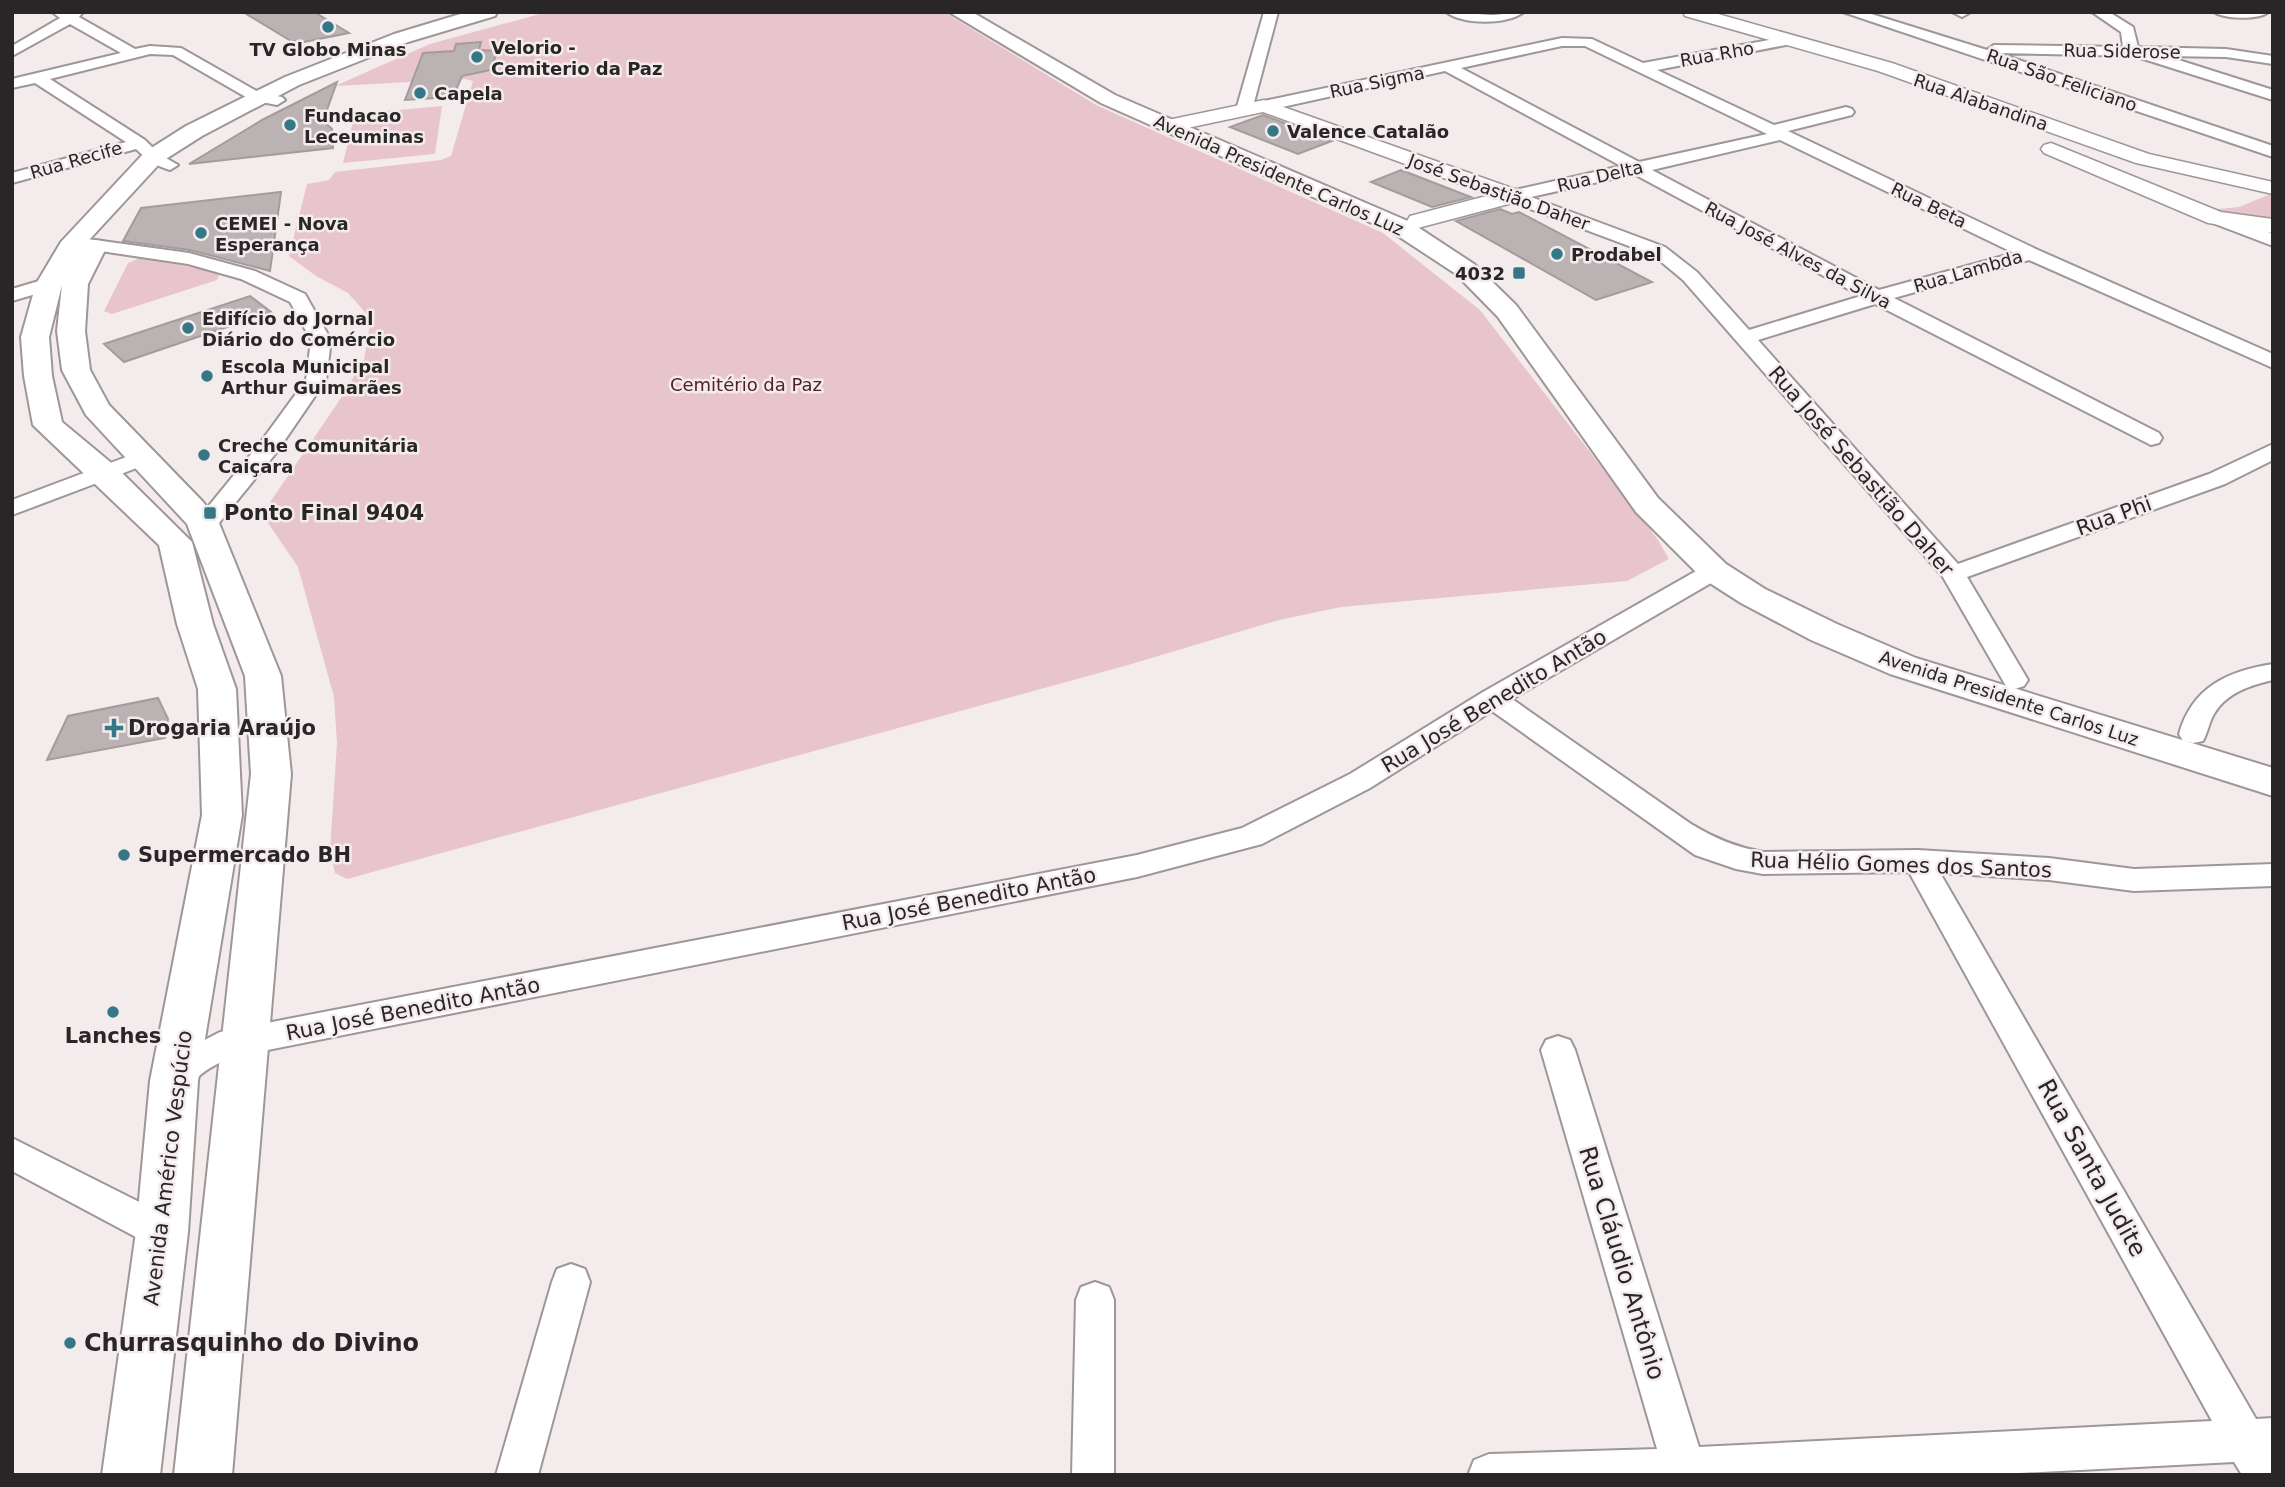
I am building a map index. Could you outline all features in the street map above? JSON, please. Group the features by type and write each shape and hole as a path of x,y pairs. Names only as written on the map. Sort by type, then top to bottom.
{"main road":[{"name":"Avenida Presidente Carlos Luz","path":"958,12 1108,99 1419,220 1489,265 1535,306 1678,503 1724,549 1761,576 1839,617 1910,648 2193,734 2270,778"},
{"name":"Avenida Presidente Carlos Luz","path":"985,12 1176,124 1401,227 1465,270 1507,311 1647,505 1714,571 1753,596 1824,632 1903,666 2270,778"},
{"name":"Avenida Américo Vespúcio","path":"131,1475 163,1232 174,1081 222,815 217,690 195,624 175,542 104,472 48,425 38,376 35,337 49,284 154,155 256,97 362,52 488,15"},
{"name":"Avenida Américo Vespúcio","path":"154,155 277,100 488,15"},
{"name":"Avenida Américo Vespúcio","path":"84,243 75,284 71,331 76,370 96,409 203,523 263,676 271,775 203,1475"},
{"path":"35,337 71,331"}],"street":[{"path":"1254,108 1271,12"},
{"path":"1453,12 1481,18 1502,18 1517,12"},
{"name":"Rua Alabandina","path":"1690,12 1885,67 2143,159 2273,188"},
{"name":"Rua São Feliciano","path":"1850,12 1970,49 2273,152"},
{"path":"2099,12 2128,30 2131,50 2273,95"},
{"path":"2221,12 2263,14"},
{"path":"12,52 69,14 133,54"},
{"name":"Rua Sigma","path":"1176,124 1562,42 1587,42"},
{"name":"Rua Beta","path":"1587,42 2031,254 2273,362"},
{"path":"1799,43 2273,242"},
{"name":"Rua Rho","path":"1643,68 1799,43"},
{"path":"12,85 161,49 176,51 256,97 277,100"},
{"name":"Rua Siderose","path":"1970,49 2226,53 2273,60"},
{"name":"Rua José Alves da Silva","path":"1448,66 1877,297 2151,438"},
{"path":"38,78 154,155"},
{"name":"José Sebastião Daher","path":"1254,108 1512,196 1659,251 1689,276 1744,338"},
{"name":"Rua Delta","path":"1419,220 1636,168 1846,112"},
{"path":"2236,139 2273,145"},
{"name":"Rua Recife","path":"12,178 154,155"},
{"path":"2216,218 2273,226"},
{"path":"84,243 189,260 248,275 298,298 321,340 316,380 268,448 211,518 203,523"},
{"name":"Rua Lambda","path":"1744,338 2031,254"},
{"path":"12,295 49,284"},
{"name":"Rua José Sebastião Daher","path":"1744,338 1953,575 2015,680"},
{"name":"Rua Phi","path":"1953,575 2217,479 2273,451"},
{"path":"12,508 142,458"},
{"name":"Rua José Benedito Antão","path":"174,1081 186,1066 202,1054 220,1046 1124,869 1251,836 1360,780 1493,698 1714,571"},
{"path":"2193,734 2196,718 2208,701 2223,688 2255,674 2273,672"},
{"name":"Rua Hélio Gomes dos Santos","path":"1493,698 1680,831 1716,851 1736,858 1763,863 1918,861 2049,869 2134,880 2273,875"},
{"name":"Rua Santa Judite","path":"1918,861 2261,1451"},
{"name":"Rua Cláudio Antônio","path":"1558,1051 1685,1472"},
{"path":"12,1153 163,1232"},
{"path":"517,1475 570,1282"},
{"path":"1093,1475 1094,1300"},
{"path":"1489,1475 1685,1472 2261,1451"}],"green space":[{"name":"Cemitério da Paz","path":"547,12 944,12 1096,105 1383,233 1480,310 1658,540 1669,559 1627,581 1341,607 1279,620 1128,665 347,879 335,873 330,851 337,743 334,697 298,567 262,514 364,360 371,319 348,293 316,276 289,256 307,184 329,180 335,172 441,160 451,156 473,81 465,79 335,86 430,44"},
{"path":"442,106 435,154 343,163 355,114"},
{"path":"2273,193 2273,221 2208,210 2239,207"},
{"path":"140,258 220,272 217,280 112,314 104,311 128,263"}],"building":[{"name":"TV Globo Minas","path":"243,12 314,12 349,33 304,42 291,41"},
{"path":"481,42 479,50 497,51 491,70 462,76 453,97 405,100 423,53 454,51 456,44"},
{"name":"Fundacao Leceuminas","path":"337,82 323,121 332,129 333,148 189,164 262,120"},
{"name":"Valence Catalão","path":"1263,115 1332,141 1298,154 1230,127"},
{"path":"1401,170 1471,197 1432,207 1371,182"},
{"name":"CEMEI - Nova Esperança","path":"281,192 270,271 190,250 123,241 141,208"},
{"name":"Prodabel","path":"1500,209 1512,214 1519,212 1652,282 1596,300 1456,221"},
{"name":"Edifício do Jornal Diário do Comércio","path":"250,296 271,312 124,362 104,344"},
{"name":"Drogaria Araújo","path":"158,698 168,719 165,738 47,760 68,716"}],"place":[{"name":"TV Globo Minas","path":"328,27"},
{"name":"Velorio - Cemiterio da Paz","path":"477,57"},
{"name":"Capela","path":"420,93"},
{"name":"Fundacao Leceuminas","path":"290,125"},
{"name":"Valence Catalão","path":"1273,131"},
{"name":"CEMEI - Nova Esperança","path":"201,233"},
{"name":"Prodabel","path":"1557,254"},
{"name":"4032","path":"1519,273"},
{"name":"Edifício do Jornal Diário do Comércio","path":"188,328"},
{"name":"Escola Municipal Arthur Guimarães","path":"207,376"},
{"name":"Creche Comunitária Caiçara","path":"204,455"},
{"name":"Ponto Final 9404","path":"210,513"},
{"name":"Drogaria Araújo","path":"114,728"},
{"name":"Supermercado BH","path":"124,855"},
{"name":"Lanches","path":"113,1012"},
{"name":"Churrasquinho do Divino","path":"70,1343"}]}
